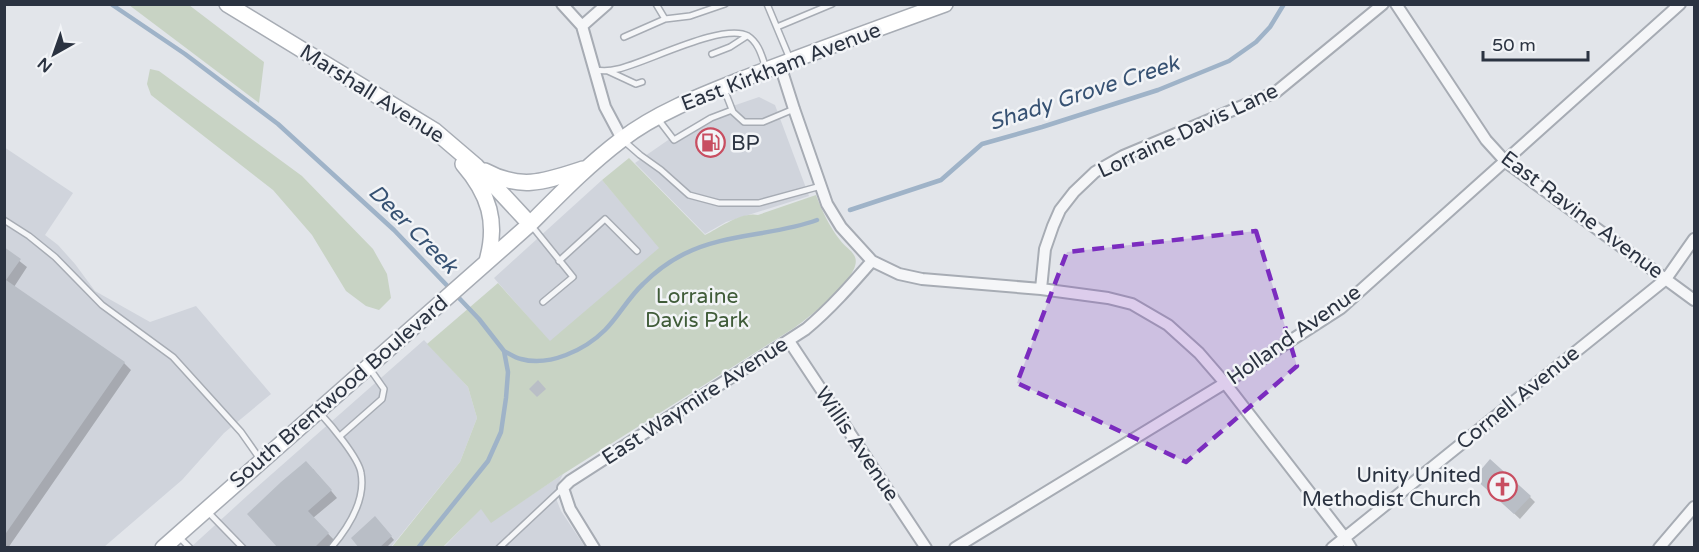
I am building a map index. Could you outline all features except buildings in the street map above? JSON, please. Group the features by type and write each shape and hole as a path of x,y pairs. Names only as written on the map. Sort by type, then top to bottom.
{"main road":[{"name":"Marshall Avenue","path":"228,4 435,131 476,166 530,224"},
{"name":"East Kirkham Avenue","path":"622,139 703,95 945,4"},
{"path":"435,131 468,170 490,206 491,246 487,261"},
{"name":"South Brentwood Boulevard","path":"163,548 530,224 588,167 622,139"},
{"path":"476,166 498,178 524,183 545,182 588,167"}],"street":[{"path":"562,4 582,26 605,107 622,139"},
{"path":"582,26 607,4"},
{"name":"Lorraine Davis Lane","path":"1041,289 1045,249 1060,210 1074,192 1095,172 1123,156 1276,92 1383,4"},
{"name":"East Ravine Avenue","path":"1396,4 1486,140 1506,162 1695,300"},
{"name":"Holland Avenue","path":"955,548 1225,383 1341,308 1680,4"},
{"path":"779,65 827,204 841,227 872,261 899,273 922,279 1041,289 1108,298 1132,304 1168,325 1199,353 1225,383 1348,543"},
{"name":"Cornell Avenue","path":"1332,548 1348,543 1666,279 1695,239"},
{"name":"East Waymire Avenue","path":"563,488 570,481 789,341 825,313 872,261"},
{"name":"Willis Avenue","path":"789,341 926,548"},
{"path":"563,488 570,509 594,548"},
{"path":"1659,548 1695,507"}],"lane":[{"path":"656,4 665,19"},
{"path":"624,37 665,19 690,16 725,4"},
{"path":"767,4 777,27 779,65"},
{"path":"777,27 832,4"},
{"path":"594,70 618,69 701,40 738,33 756,43 779,65"},
{"path":"712,54 730,47 747,36"},
{"path":"608,71 636,84 642,82"},
{"path":"723,87 732,110 744,122 763,122 794,109"},
{"path":"657,118 674,140 711,117 732,110"},
{"path":"622,139 689,195 719,203 759,203 821,186"},
{"path":"559,261 605,219 637,251"},
{"path":"4,220 55,256 102,305 173,357 241,432 261,461"},
{"path":"530,224 573,277 543,302"},
{"path":"340,436 382,399 384,389 369,367"},
{"path":"318,411 340,436 361,471 361,491 352,518 331,548"},
{"path":"499,548 563,488"},
{"path":"206,509 243,548"},
{"path":"176,535 190,548"}],"highlighted area":[{"path":"1256,231 1297,366 1186,462 1017,383 1067,252"}],"shaded area":[{"path":"759,97 775,105 809,196 726,222 705,234 635,163 684,129 727,108"},
{"path":"4,147 73,193 45,235 58,245 75,264 95,291 150,322 196,306 271,394 224,433 182,480 104,547 5,547"},
{"path":"602,180 660,248 550,342 494,278"},
{"path":"424,340 468,387 477,418 460,462 391,547 190,548 248,495"},
{"path":"563,474 557,486 557,501 585,547 443,548 481,508 491,522"}],"green space":[{"path":"129,5 189,5 264,62 259,103"},
{"path":"150,69 159,71 302,176 373,249 387,274 391,298 379,310 366,306 346,291 312,235 273,190 151,95 147,84"},
{"name":"Lorraine Davis Park","path":"629,158 705,235 745,215 758,215 816,195 832,229 855,257 851,275 833,296 794,328 560,476 491,523 481,509 443,547 391,548 460,462 477,418 468,387 427,344 498,283 550,341 659,248 602,180"}],"waterway":[{"name":"Deer Creek","path":"111,4 185,54 278,124 394,230 479,319 504,351 508,372 501,432 488,461 418,548"},
{"name":"Shady Grove Creek","path":"850,210 941,180 982,144 1158,90 1229,61 1256,42 1270,27 1284,4"},
{"name":"Shady Grove Creek","path":"504,351 517,358 532,361 555,359 566,355 597,337 652,275 678,257 716,242 817,220"}],"place":[{"name":"BP","path":"710,143"},
{"name":"Unity United Methodist Church","path":"1502,487"}]}
